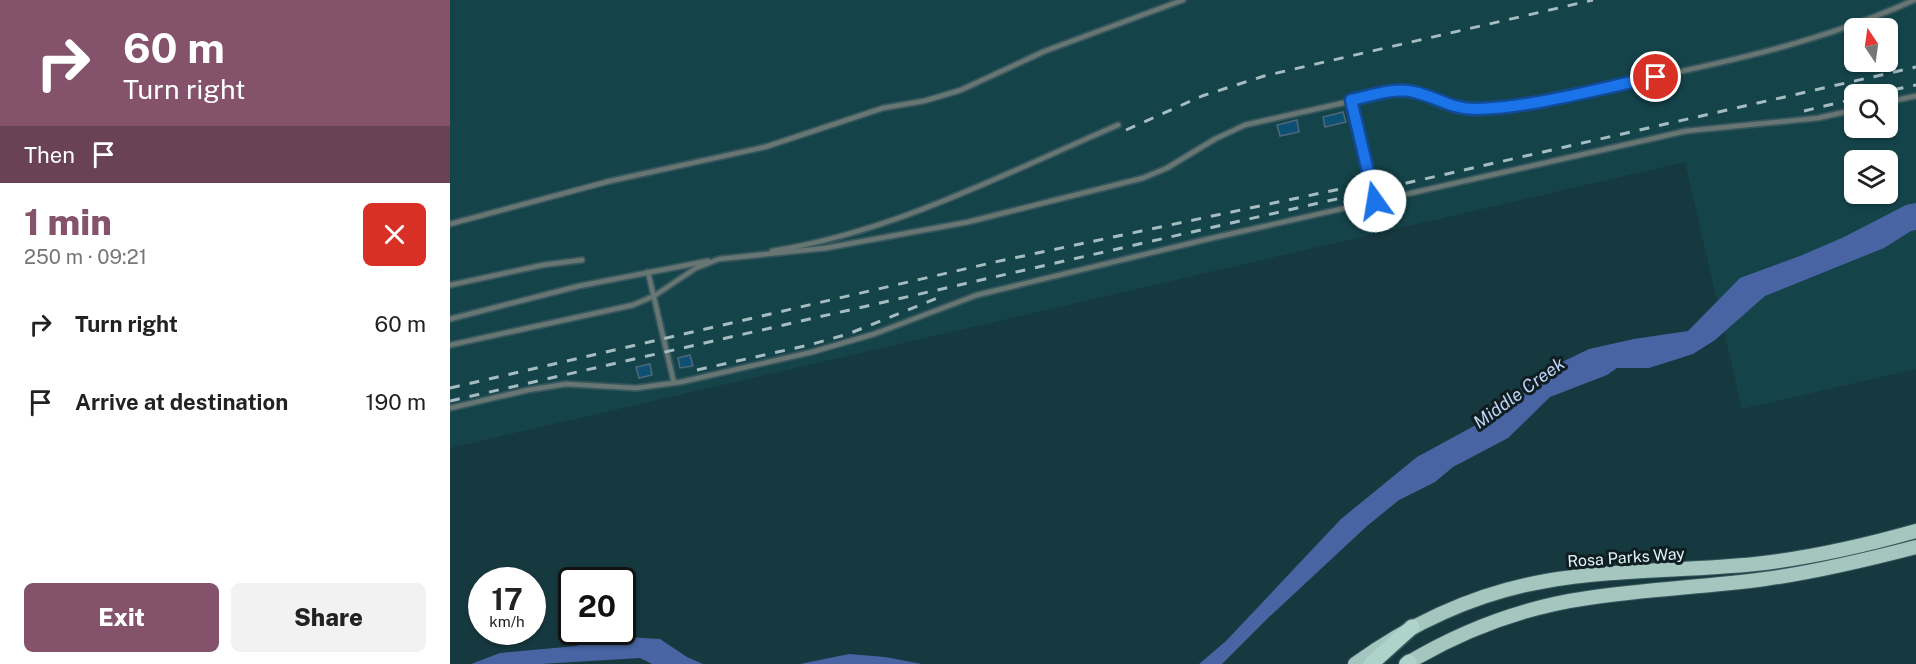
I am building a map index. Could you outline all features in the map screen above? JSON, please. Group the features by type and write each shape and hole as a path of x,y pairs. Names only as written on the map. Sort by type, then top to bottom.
{"highway":[{"name":"Rosa Parks Way","path":"1355,664 1412,627 1477,599 1546,581 1581,576 1758,563 1837,551 1916,531"},
{"name":"Rosa Parks Way","path":"1407,663 1473,630 1553,605 1588,598 1765,579 1916,548"},
{"path":"1371,664 1412,627"}],"lane":[{"path":"450,224 610,181 765,147 883,108 924,101 961,90 1045,51 1183,0"},
{"path":"450,345 633,305 654,296 696,268 719,259 826,248 968,222 1143,178 1167,168 1215,139 1245,125 1351,100 1396,91 1413,91 1458,108 1477,109 1545,100 1766,52 1871,20 1914,0"},
{"path":"1898,100 1916,96"},
{"path":"1351,100 1375,201"},
{"path":"450,408 528,390 566,384 636,388 674,383 813,352 874,334 977,295 1375,201 1686,131 1818,118 1844,112"},
{"path":"450,319 579,286 819,241 921,210 1118,125"},
{"path":"450,285 543,265 582,260"},
{"path":"648,272 674,383"}],"shaded area":[{"path":"450,0 1916,0 1916,369 1742,409 1685,162 450,448"}],"water":[{"name":"Middle Creek","path":"1916,203 1916,230 1884,248 1765,296 1715,340 1693,354 1649,368 1617,368 1607,375 1550,397 1508,438 1453,467 1435,482 1399,500 1367,526 1222,664 1199,664 1226,641 1341,519 1417,457 1474,426 1503,400 1556,365 1589,349 1688,331 1740,278 1800,256 1844,237 1906,205"},
{"path":"636,638 660,639 687,657 703,664 652,664 640,658 541,664 471,664 500,653 576,646 636,645"},
{"path":"849,654 885,657 922,664 800,664"}],"building":[{"path":"1343,112 1346,122 1325,127 1323,117"},
{"path":"1297,120 1299,132 1280,136 1277,125"},
{"path":"690,355 693,366 680,368 678,358"},
{"path":"650,364 652,375 639,378 636,367"}],"railway":[{"path":"1126,130 1202,96 1264,76 1593,0"},
{"path":"450,401 1916,67"},
{"path":"1898,89 1916,85"},
{"path":"1804,111 1844,101"},
{"path":"450,388 995,262 1340,189"},
{"path":"697,370 848,334 945,295"}],"route":[{"path":"1375,201 1351,100 1396,91 1413,91 1458,108 1477,109 1545,100 1656,77"}]}
